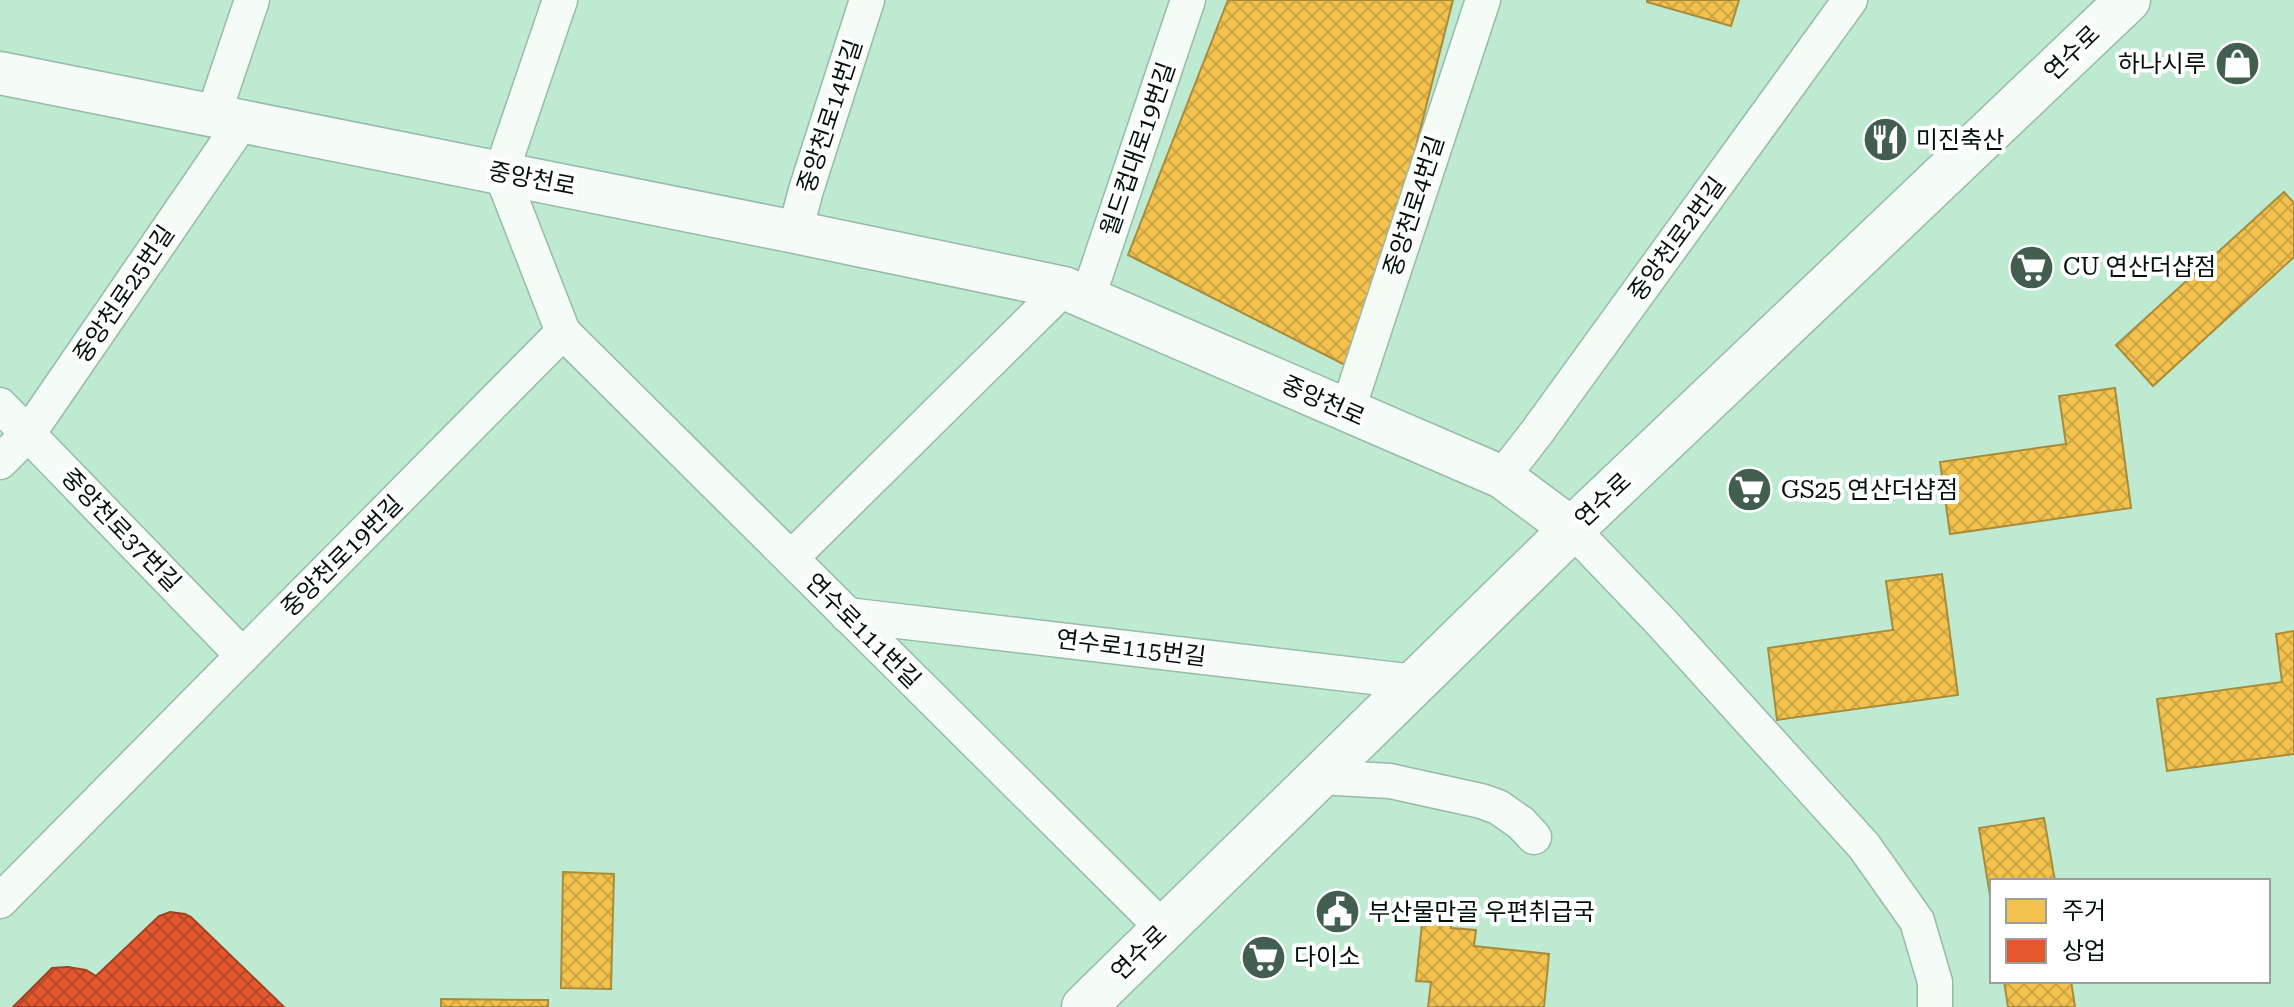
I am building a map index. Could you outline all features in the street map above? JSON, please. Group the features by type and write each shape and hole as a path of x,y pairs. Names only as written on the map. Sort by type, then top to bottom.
{"main road":[{"name":"연수로","path":"1084,1007 1572,529 2127,0"}],"street":[{"name":"중앙천로25번길","path":"0,462 28,434 228,119 252,0"},
{"path":"560,0 501,173 563,332"},
{"name":"중앙천로14번길","path":"795,232 867,0"},
{"name":"월드컵대로19번길","path":"1076,293 1188,0"},
{"name":"중앙천로4번길","path":"1347,412 1483,0"},
{"name":"중앙천로2번길","path":"1502,477 1850,0"},
{"name":"중앙천로","path":"0,73 795,232 1076,293 1502,477 1572,529"},
{"path":"791,558 1076,293"},
{"name":"연수로111번길","path":"563,332 1164,929"},
{"name":"중앙천로19번길","path":"0,901 563,332"},
{"name":"중앙천로37번길","path":"0,405 243,656"},
{"path":"1572,529 1662,623 1864,846 1917,921 1935,982 1935,1007"},
{"name":"연수로115번길","path":"847,615 1415,682"},
{"path":"1318,777 1390,781 1481,801 1498,807 1521,823 1534,837"}],"building: 주거":[{"path":"1228,0 1453,0 1359,372 1128,255"},
{"path":"1647,0 1739,0 1731,26"},
{"path":"2284,192 2294,203 2294,257 2153,386 2116,345"},
{"path":"2115,388 2131,508 1950,534 1940,462 2066,444 2059,396"},
{"path":"1942,574 1958,695 1777,720 1768,648 1893,630 1886,581"},
{"path":"2294,631 2294,754 2167,771 2157,699 2282,682 2276,634"},
{"path":"2044,818 2055,879 1990,879 1990,896 1979,828"},
{"path":"563,872 614,874 611,989 561,988"},
{"path":"1424,905 1453,908 1451,928 1476,930 1474,946 1549,954 1544,1007 1428,1007 1431,982 1416,981"},
{"path":"2004,983 2071,983 2075,1007 2008,1007"},
{"path":"441,999 548,1000 548,1007 441,1007"}],"building: 상업":[{"path":"170,912 191,917 284,1007 13,1007 52,968 86,970 96,976 159,916"}],"place":[{"name":"하나시루","path":"2237,64"},
{"name":"미진축산","path":"1885,140"},
{"name":"CU 연산더샵점","path":"2032,267"},
{"name":"GS25 연산더샵점","path":"1750,490"},
{"name":"부산물만골 우편취급국","path":"1337,912"},
{"name":"다이소","path":"1263,957"}]}
